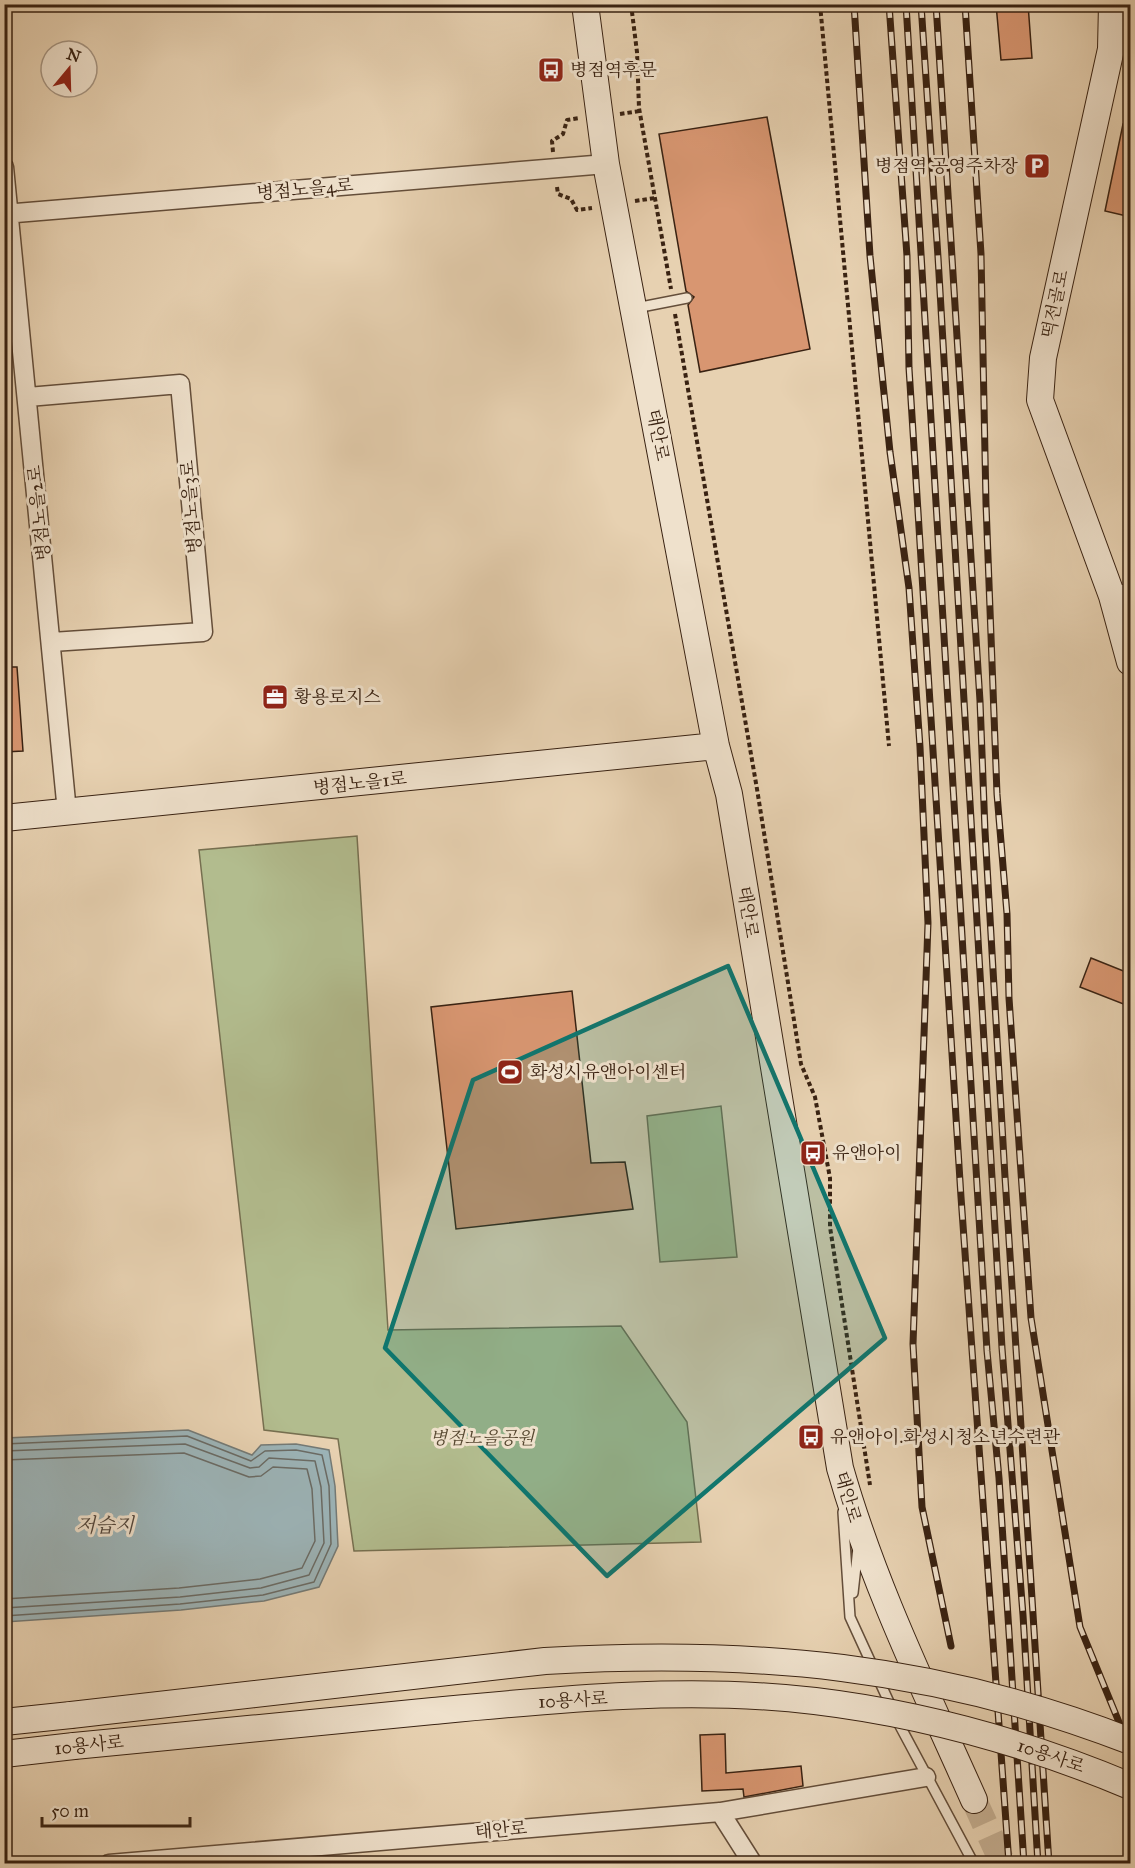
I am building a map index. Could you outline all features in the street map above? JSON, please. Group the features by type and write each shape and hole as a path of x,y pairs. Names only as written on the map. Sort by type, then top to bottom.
{"street":[{"name":"태안로","path":"585,4 606,164 716,746 729,794 840,1468 859,1535 974,1800"},
{"name":"떡전골로","path":"1112,4 1111,49 1043,358 1040,400 1121,594 1131,662"},
{"name":"병점노을4로","path":"7,213 606,164"},
{"name":"병점노을2로","path":"4,167 67,812"},
{"name":"병점노을3로","path":"28,397 180,384 203,632 52,642"},
{"name":"병점노을1로","path":"4,818 716,746"},
{"name":"10용사로","path":"4,1722 545,1661 700,1656 824,1665 932,1681 1050,1712 1131,1742"},
{"name":"10용사로","path":"4,1754 533,1701 761,1696 874,1710 948,1726 1008,1741 1131,1786"},
{"name":"태안로","path":"109,1863 720,1812 926,1777"},
{"path":"720,1812 753,1863"}],"lane":[{"path":"633,309 687,298"},
{"path":"840,1468 850,1617 926,1777 974,1863"},
{"path":"850,1617 859,1535"}],"path":[{"path":"631,4 637,52 639,108 757,789 801,1064 815,1097 830,1178 830,1227 871,1487"},
{"path":"796,4 801,4"},
{"path":"820,4 889,746"},
{"path":"552,141 562,134 567,120"},
{"path":"558,194 571,199 577,210"}],"highlighted area":[{"path":"728,966 885,1338 607,1576 385,1348 473,1080"}],"green space":[{"name":"병점노을공원","path":"357,836 388,1330 621,1326 687,1422 701,1542 354,1551 338,1439 264,1430 199,850"},
{"path":"721,1106 737,1257 660,1262 647,1116"}],"water":[{"name":"저습지","path":"188,1430 252,1455 261,1445 296,1444 329,1450 335,1486 338,1546 319,1587 264,1601 181,1610 5,1622 5,1438"}],"building":[{"path":"996,4 1028,4 1032,58 1001,60"},
{"path":"767,117 810,349 700,372 688,305 694,297 686,291 659,134"},
{"path":"1123,124 1131,125 1131,217 1105,211"},
{"path":"4,667 17,667 23,751 4,752"},
{"path":"1091,958 1131,974 1131,1007 1080,987"},
{"name":"화성시유앤아이센터","path":"572,991 591,1163 625,1162 633,1209 456,1229 431,1007"},
{"path":"725,1734 726,1773 801,1766 803,1786 744,1797 743,1789 702,1791 700,1735"}],"tunnel":[{"path":"974,1800 1003,1864"}],"railway":[{"path":"854,4 870,256 890,452 909,588 920,747 928,923 913,1344 922,1507 951,1646"},
{"path":"889,4 907,256 909,368 961,1197 1009,1864"},
{"path":"906,4 987,1351 999,1478 1024,1864"},
{"path":"921,4 1002,1348 1023,1615 1038,1864"},
{"path":"936,4 980,701 985,831 1005,1177 1049,1864"},
{"path":"965,4 981,254 986,504 997,794 1007,914 1009,998 1031,1318 1080,1627 1130,1749"}],"place":[{"name":"병점역후문","path":"551,70"},
{"name":"병점역 공영주차장","path":"1037,166"},
{"name":"황용로지스","path":"275,697"},
{"name":"화성시유앤아이센터","path":"510,1072"},
{"name":"유앤아이","path":"813,1153"},
{"name":"유앤아이.화성시청소년수련관","path":"811,1437"}]}
